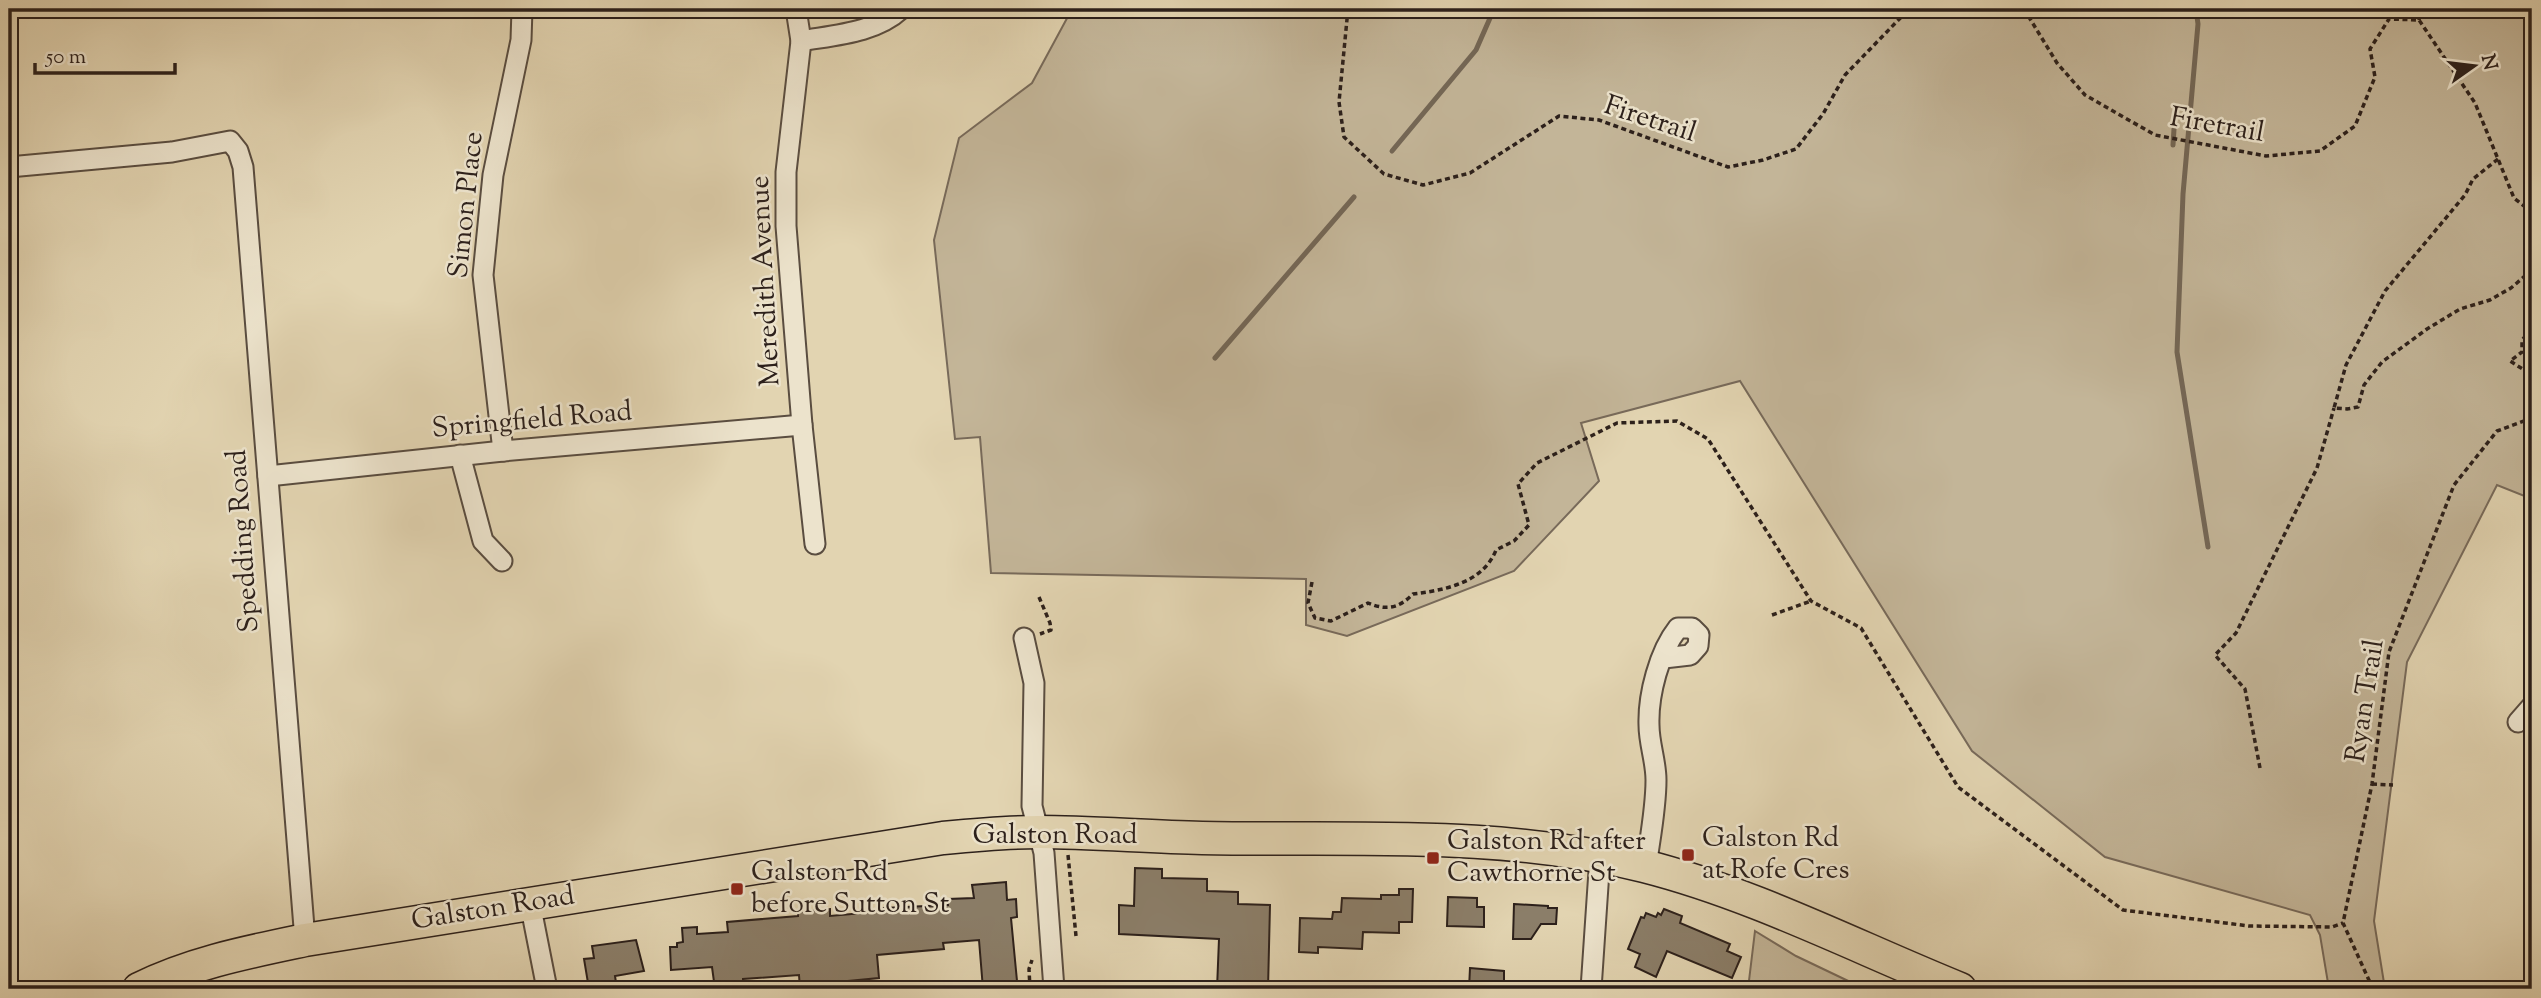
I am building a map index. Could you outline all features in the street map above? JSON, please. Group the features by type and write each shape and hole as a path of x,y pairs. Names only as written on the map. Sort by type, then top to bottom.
{"main road":[{"name":"Galston Road","path":"139,989 186,969 230,955 305,940 943,838 1039,832 1201,838 1470,840 1563,849 1698,881 1766,906 1960,989"}],"street":[{"name":"Simon Place","path":"503,451 483,275 493,175 521,40 522,9"},
{"name":"Meredith Avenue","path":"796,9 801,41 786,172 786,226 802,425 815,544"},
{"path":"801,41 853,32 886,22 901,9"},
{"name":"Spedding Road","path":"9,167 172,152 230,141 238,151 243,167 305,940"},
{"name":"Springfield Road","path":"268,476 460,455 802,425"},
{"path":"460,455 483,541 502,561"},
{"path":"1024,638 1034,683 1032,806 1044,853 1054,989"},
{"path":"1646,867 1656,792 1649,726 1652,685 1664,658"},
{"path":"2518,722 2532,706"},
{"path":"1591,989 1600,856"},
{"path":"530,903 547,989"}],"path":[{"name":"Firetrail","path":"1348,9 1339,102 1344,137 1384,174 1423,185 1470,173 1559,116 1599,120 1728,167 1763,160 1796,149 1823,114 1845,75 1909,9"},
{"name":"Firetrail","path":"2024,9 2057,63 2085,94 2155,135 2266,156 2319,151 2355,126 2375,77 2370,49 2389,19 2419,20"},
{"path":"2421,9 2419,20 2476,103 2514,198 2529,211 2532,210"},
{"path":"2260,768 2245,689 2216,655 2236,633 2317,468 2346,365 2385,291 2465,195 2473,179 2498,159"},
{"path":"2334,408 2358,407 2364,385 2382,362 2427,329 2460,309 2490,300 2511,288 2532,270"},
{"path":"2532,330 2522,340 2522,352 2510,361 2532,375"},
{"name":"Ryan Trail","path":"2343,923 2372,784 2389,652 2454,485 2497,431 2532,418"},
{"path":"1312,582 1308,603 1315,618 1331,621 1368,603 1382,609 1402,605 1413,594 1438,591 1470,579 1491,563 1496,550 1514,541 1529,525 1518,484 1537,463 1617,424 1677,421 1708,439 1811,601 1861,628 1958,787 2123,910 2249,926 2332,927 2343,923 2373,989"},
{"path":"1024,638 1051,631 1039,597"},
{"path":"1772,615 1811,601"},
{"path":"2372,784 2393,785"},
{"path":"1066,854 1069,858 1076,936"}],"shaded area":[{"path":"1072,9 2532,9 2532,499 2497,485 2407,662 2374,921 2385,989 2329,989 2320,935 2310,915 2105,857 1972,751 1740,381 1581,423 1599,481 1514,571 1347,636 1306,625 1306,579 991,573 980,437 955,439 934,240 959,138 1032,83"},
{"path":"1755,931 1796,956 1865,989 1748,989"}],"building":[{"path":"1135,868 1162,869 1162,878 1207,879 1207,891 1238,892 1238,904 1270,905 1268,989 1217,989 1219,939 1119,934 1119,905 1134,906"},
{"path":"1006,882 1007,900 1016,899 1017,917 1011,918 1017,981 1010,982 1010,989 983,989 979,940 943,943 944,949 877,955 879,978 838,982 838,989 800,989 799,975 743,979 743,983 734,983 734,989 715,989 712,967 671,970 670,947 677,947 677,943 683,942 682,928 697,927 697,934 728,932 727,922 798,916 798,912 830,909 830,916 885,911 884,908 948,905 948,899 974,898 972,885"},
{"path":"1399,889 1413,889 1412,922 1399,922 1399,933 1363,932 1362,949 1318,947 1318,953 1299,952 1300,918 1332,919 1333,912 1341,912 1342,898 1381,899 1381,895 1399,895"},
{"path":"1448,897 1477,898 1477,907 1484,907 1484,927 1447,926"},
{"path":"1514,904 1557,908 1556,924 1541,924 1531,939 1513,939"},
{"path":"1664,909 1682,916 1680,923 1730,944 1727,951 1741,957 1732,978 1667,951 1656,977 1635,967 1640,954 1628,949 1641,917 1644,918 1646,913 1656,917 1658,913 1661,915"},
{"path":"636,940 644,971 615,976 617,989 589,989 584,959 594,958 592,946"},
{"path":"1470,968 1504,971 1504,989 1469,989"}],"waterway":[{"path":"1392,151 1476,50 1494,9"},
{"path":"2196,9 2198,24 2183,194 2177,352 2208,547"},
{"path":"2173,145 2174,129"},
{"path":"1215,358 1354,197"}],"place":[{"name":"Galston Rd at Rofe Cres","path":"1688,855"},
{"name":"Galston Rd after Cawthorne St","path":"1433,858"},
{"name":"Galston Rd before Sutton St","path":"737,889"}]}
